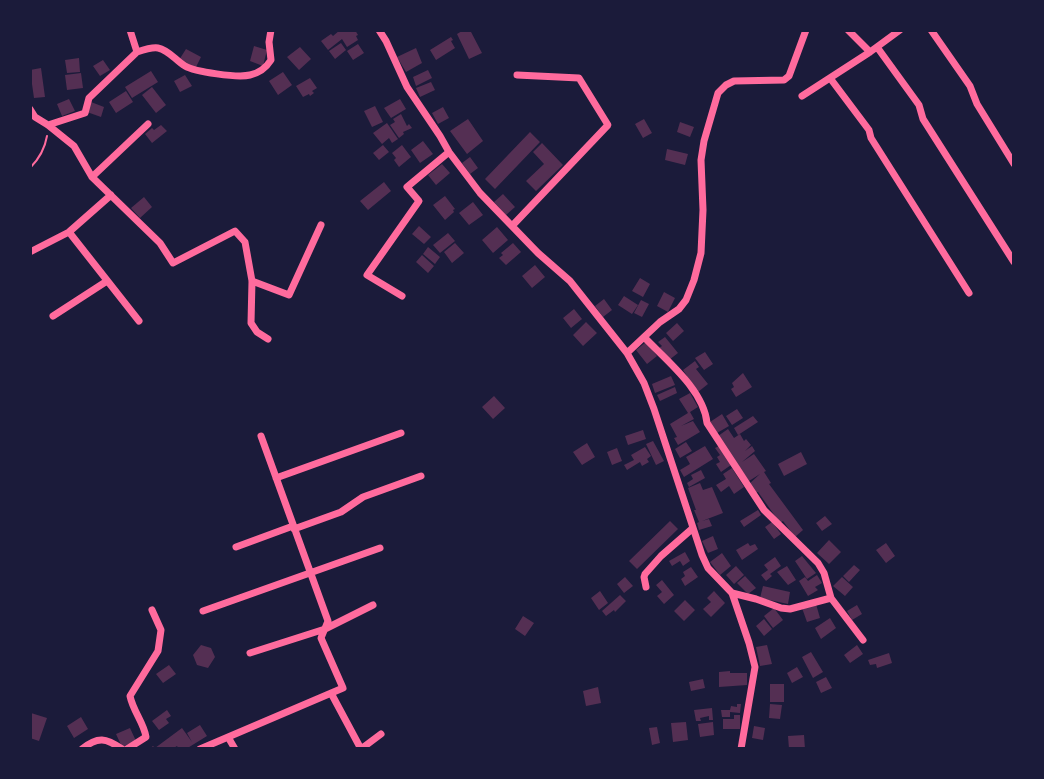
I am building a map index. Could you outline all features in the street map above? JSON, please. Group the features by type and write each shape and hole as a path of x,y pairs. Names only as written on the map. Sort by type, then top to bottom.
{"street":[{"path":"130,30 137,52"},
{"path":"48,125 85,113 89,98 137,52 158,48 194,70 251,75 264,69 271,60 271,30"},
{"path":"379,30 407,87 449,152 480,193 570,281 627,353 647,391 702,555 708,568 733,593 749,643 755,667 741,749"},
{"path":"627,353 660,322 679,309 694,280 701,253 701,160 718,93 734,81 785,80 789,76 806,30"},
{"path":"848,30 874,50 919,105 923,119 1014,262"},
{"path":"802,96 900,30"},
{"path":"931,30 970,86 1014,164"},
{"path":"512,226 608,125 579,78 517,75"},
{"path":"830,78 869,130 871,138 969,293"},
{"path":"30,109 35,117 74,146 92,177 160,243 173,263 235,231 245,242 252,281 251,323 257,332 268,339"},
{"path":"92,177 148,124"},
{"path":"402,296 367,275 419,201 407,187 449,152"},
{"path":"30,252 69,233 111,195"},
{"path":"252,281 289,295 321,225"},
{"path":"69,233 139,321"},
{"path":"53,316 107,281"},
{"path":"644,337 699,397 705,408 707,423 764,510 818,563 824,573 831,598 863,640"},
{"path":"276,478 401,433"},
{"path":"200,749 343,688 321,638 328,621 261,436"},
{"path":"236,547 341,512 363,497 421,476"},
{"path":"646,587 645,574 693,528"},
{"path":"203,611 380,548"},
{"path":"733,593 790,610 831,598"},
{"path":"250,653 325,629 373,605"},
{"path":"82,749 101,739 109,740 124,749 146,737 130,696 158,651 161,631 152,610"},
{"path":"331,693 361,749 381,734"},
{"path":"228,737 235,749"}],"path":[{"path":"30,168 40,155 48,125"}],"building":[{"path":"340,30 355,30 358,40 347,47 342,39 328,50 321,41"},
{"path":"461,30 470,30 482,53 469,59 457,34"},
{"path":"451,37 455,48 436,60 430,50"},
{"path":"341,43 346,50 335,59 329,51"},
{"path":"358,44 364,53 353,60 347,51"},
{"path":"254,46 267,50 263,66 250,61"},
{"path":"300,47 311,59 299,70 287,57"},
{"path":"416,48 422,63 406,72 397,57"},
{"path":"186,49 201,57 195,69 179,60"},
{"path":"79,58 80,72 67,73 65,60"},
{"path":"103,60 110,70 100,76 93,66"},
{"path":"41,68 45,97 34,98 30,70"},
{"path":"428,70 432,78 416,86 413,77"},
{"path":"151,71 158,82 132,98 125,87"},
{"path":"283,72 292,85 278,95 269,81"},
{"path":"81,73 83,88 67,90 65,75"},
{"path":"185,75 192,86 180,92 174,81"},
{"path":"310,78 317,88 310,96 309,94 303,97 296,86"},
{"path":"431,82 435,90 420,97 416,88"},
{"path":"152,87 166,105 156,113 142,95"},
{"path":"126,91 133,102 116,113 109,102"},
{"path":"69,99 75,111 62,116 57,104"},
{"path":"400,99 406,109 391,118 384,108"},
{"path":"91,102 104,107 101,117 87,112"},
{"path":"375,106 383,122 372,127 364,111"},
{"path":"443,107 449,118 438,124 432,113"},
{"path":"401,114 407,126 409,124 412,128 403,132 399,138 390,125 395,122 393,119"},
{"path":"468,119 483,141 467,154 450,131"},
{"path":"644,119 652,133 643,138 635,124"},
{"path":"680,122 694,127 690,137 677,132"},
{"path":"387,123 398,139 392,143 389,138 382,144 373,133"},
{"path":"161,125 167,131 152,143 145,134"},
{"path":"530,132 540,142 495,189 485,179"},
{"path":"423,141 433,154 420,163 411,150"},
{"path":"542,143 563,165 536,191 526,181 544,164 533,152"},
{"path":"383,145 389,152 379,160 373,153"},
{"path":"402,145 411,157 399,167 392,153"},
{"path":"667,149 688,154 685,165 665,160"},
{"path":"470,157 478,168 470,174 462,163"},
{"path":"442,164 450,173 436,185 428,175"},
{"path":"384,182 391,191 368,210 360,201"},
{"path":"503,194 515,207 506,215 494,202"},
{"path":"445,196 455,209 445,220 433,205"},
{"path":"144,197 152,207 140,218 131,208"},
{"path":"473,202 483,215 469,225 459,213"},
{"path":"419,226 431,237 424,244 412,234"},
{"path":"497,227 508,240 493,253 482,240"},
{"path":"448,233 455,241 440,253 433,245"},
{"path":"455,243 464,253 452,263 444,252"},
{"path":"513,243 521,252 506,265 499,258"},
{"path":"428,247 440,257 435,264 423,254"},
{"path":"422,255 434,266 428,273 416,262"},
{"path":"535,265 545,277 532,288 522,276"},
{"path":"640,278 650,284 643,297 632,291"},
{"path":"664,292 675,298 668,312 657,306"},
{"path":"624,296 638,305 632,314 618,305"},
{"path":"604,299 612,310 603,317 595,306"},
{"path":"641,300 649,304 642,317 634,313"},
{"path":"574,309 582,319 571,328 563,318"},
{"path":"586,322 597,333 583,346 573,335"},
{"path":"677,323 684,331 673,341 666,333"},
{"path":"665,337 678,353 669,360 659,348 662,346 658,342"},
{"path":"646,342 657,356 647,364 636,350"},
{"path":"705,352 713,364 704,370 695,358"},
{"path":"695,361 699,367 696,369 708,384 698,392 683,370"},
{"path":"743,373 752,387 736,397 731,389 734,387 732,383"},
{"path":"671,376 675,385 655,393 652,384"},
{"path":"675,387 677,393 660,401 657,395"},
{"path":"690,393 698,407 690,412 694,419 681,426 693,421 700,432 678,445 670,424 688,413 679,399"},
{"path":"494,396 505,408 493,419 482,407"},
{"path":"737,409 743,418 732,425 726,416"},
{"path":"722,414 729,426 717,433 710,422"},
{"path":"753,416 758,422 738,435 734,428"},
{"path":"728,429 734,438 740,434 744,441 746,439 751,445 745,451 752,446 755,451 742,462 754,454 766,471 764,472 771,483 769,484 803,530 795,537 783,521 780,523 749,484 760,474 749,481 718,436"},
{"path":"643,430 646,439 628,445 625,436"},
{"path":"653,441 664,461 656,465 646,444"},
{"path":"686,442 692,451 680,458 675,449"},
{"path":"587,443 595,457 582,465 573,452"},
{"path":"705,446 713,459 684,477 680,470 690,464 686,457"},
{"path":"719,446 731,465 721,472 716,464 720,462 717,457 720,455 715,448"},
{"path":"645,447 651,456 647,459 649,462 642,466 640,462 627,470 624,465 634,460 631,455"},
{"path":"617,448 622,461 612,465 607,452"},
{"path":"801,452 807,464 784,476 778,464"},
{"path":"732,468 744,487 734,494 729,486 721,492 716,485 726,479 723,474"},
{"path":"701,470 705,478 689,487 687,483 693,479 691,475"},
{"path":"700,483 703,490 712,487 723,513 702,521 709,519 712,526 699,530 696,510 688,488"},
{"path":"758,510 761,515 744,527 740,521"},
{"path":"825,516 832,524 822,531 816,523"},
{"path":"670,521 678,529 637,569 629,561"},
{"path":"772,522 781,534 774,539 765,527"},
{"path":"713,536 718,549 708,553 702,541"},
{"path":"829,540 841,552 829,564 817,553"},
{"path":"748,543 750,546 755,544 758,549 742,560 736,550"},
{"path":"886,543 895,556 886,563 876,550"},
{"path":"685,552 690,561 683,566 680,561 672,566 669,561"},
{"path":"722,553 731,566 720,575 710,562"},
{"path":"802,556 816,573 807,579 795,561"},
{"path":"775,557 781,566 770,574 772,576 766,581 761,575 768,570 764,565"},
{"path":"854,565 860,570 849,582 843,576"},
{"path":"736,566 744,575 734,584 726,575"},
{"path":"787,566 796,580 788,585 777,572"},
{"path":"691,567 698,577 685,586 681,579 685,576 683,572"},
{"path":"817,575 822,583 815,587 818,590 808,596 799,581 805,577 808,581"},
{"path":"745,576 756,588 748,594 737,583"},
{"path":"625,577 633,586 624,593 617,584"},
{"path":"842,577 853,587 845,596 833,586"},
{"path":"662,580 674,595 664,604 657,596 662,592 656,585"},
{"path":"763,586 790,592 788,604 760,598"},
{"path":"600,591 608,603 599,610 591,598"},
{"path":"714,591 725,603 711,617 703,609 711,602 707,598"},
{"path":"620,595 626,601 615,612 614,610 606,616 602,611"},
{"path":"685,600 695,610 684,621 674,611"},
{"path":"816,604 820,618 807,622 802,608"},
{"path":"857,605 862,614 852,620 847,611"},
{"path":"774,608 783,620 773,628 764,616"},
{"path":"523,616 534,623 525,636 515,629"},
{"path":"830,618 836,628 821,639 815,628"},
{"path":"764,619 772,629 764,636 756,626"},
{"path":"201,645 211,648 215,657 208,668 197,665 193,655"},
{"path":"767,645 772,664 760,666 756,647"},
{"path":"857,645 863,654 850,663 844,655"},
{"path":"811,652 823,672 813,678 802,657"},
{"path":"889,653 892,663 877,668 876,664 870,665 868,660"},
{"path":"169,665 176,674 163,683 156,674"},
{"path":"797,667 803,677 792,683 787,673"},
{"path":"719,672 747,673 747,685 719,687"},
{"path":"826,677 832,688 821,693 816,682"},
{"path":"703,679 705,688 691,691 689,682"},
{"path":"770,684 784,684 784,702 770,702"},
{"path":"598,687 601,703 586,706 583,691"},
{"path":"737,704 741,704 740,713 730,712 730,717 722,717 721,710 730,710 731,706 737,707"},
{"path":"770,704 782,705 780,719 769,718"},
{"path":"712,708 713,720 709,720 709,716 696,721 694,710"},
{"path":"167,710 171,716 166,719 169,723 159,730 152,721"},
{"path":"31,713 47,718 39,741 30,738"},
{"path":"734,715 740,715 740,729 723,729 723,719 734,719"},
{"path":"81,717 88,729 74,738 67,726"},
{"path":"686,722 688,740 673,742 671,723"},
{"path":"713,722 714,735 700,737 698,724"},
{"path":"200,725 207,736 186,749 179,749 177,746 172,749 149,749 153,746 155,748 182,728 192,742 187,733"},
{"path":"754,726 765,728 763,740 752,738"},
{"path":"657,727 660,743 652,745 649,728"},
{"path":"130,728 136,741 122,747 116,734"},
{"path":"804,735 805,749 789,749 788,736"}]}
